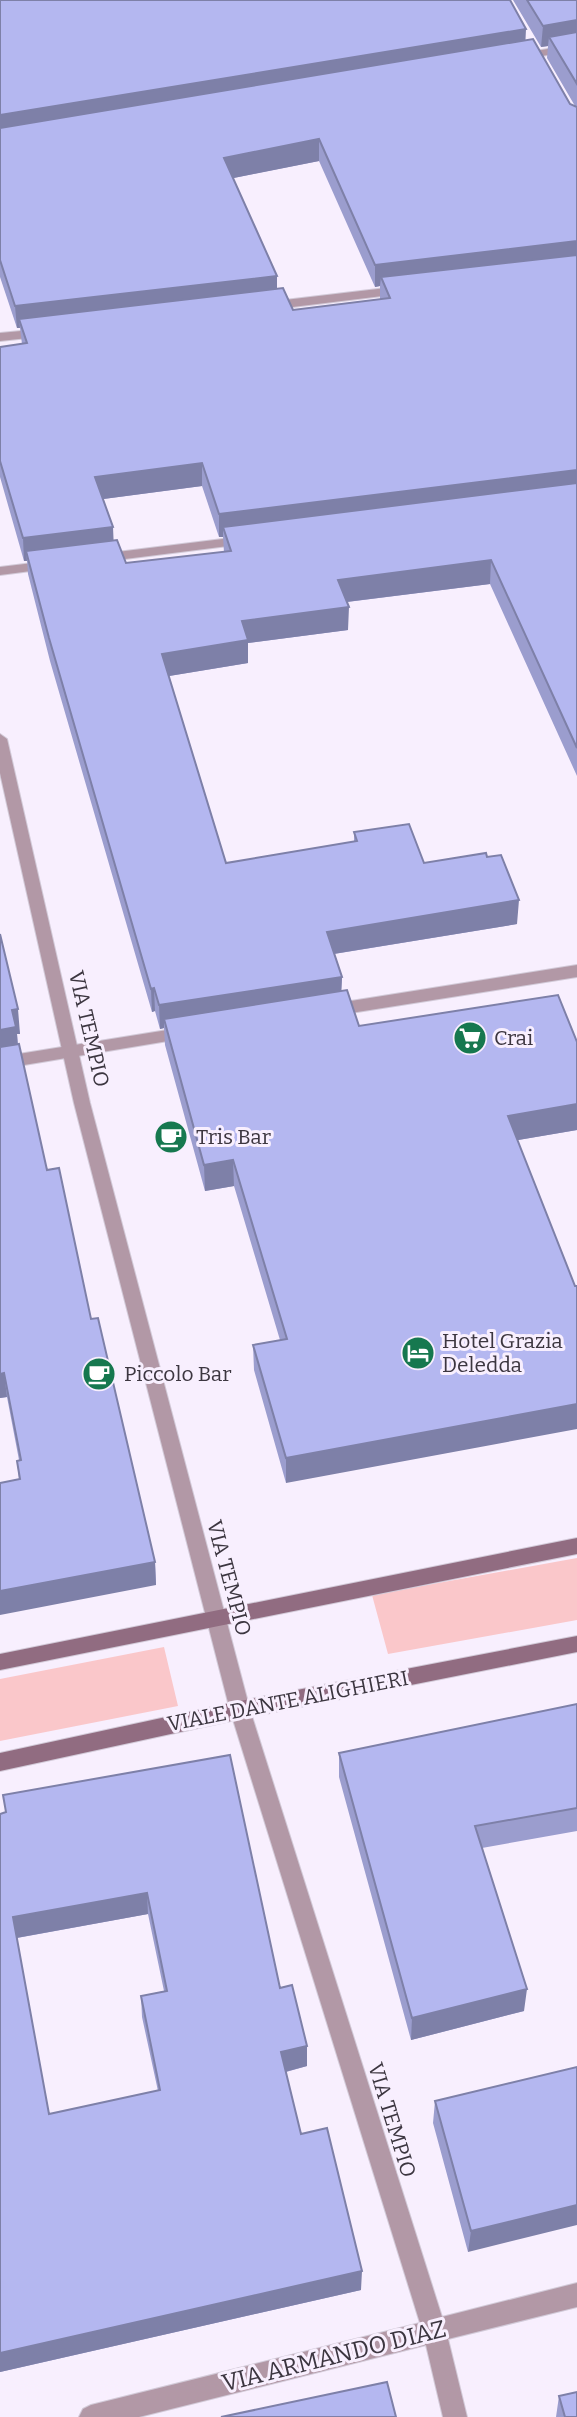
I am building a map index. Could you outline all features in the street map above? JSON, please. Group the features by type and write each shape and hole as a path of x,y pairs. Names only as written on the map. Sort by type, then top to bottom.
{"main road":[{"path":"0,1662 577,1546"},
{"name":"VIALE DANTE ALIGHIERI","path":"0,1762 240,1710 577,1644"}],"street":[{"path":"528,40 543,65"},
{"path":"502,59 577,47"},
{"path":"247,309 412,289"},
{"path":"0,337 55,331"},
{"path":"0,571 261,538"},
{"name":"VIA TEMPIO","path":"0,739 70,1051 215,1619 240,1710 434,2330 455,2417"},
{"path":"316,1012 577,971"},
{"path":"0,1063 206,1030"},
{"name":"VIA ARMANDO DIAZ","path":"91,2417 577,2295"}],"shaded area":[{"path":"577,1558 577,1620 388,1654 372,1595"},
{"path":"164,1647 178,1706 0,1741 0,1679"}],"building":[{"path":"0,0 510,0 526,29 0,115"},
{"path":"527,0 577,0 577,20 543,26"},
{"path":"577,32 577,84 549,37"},
{"path":"533,39 570,104 577,107 577,241 375,265 319,139 224,158 277,276 15,306 0,260 0,128"},
{"path":"577,255 577,470 219,514 202,463 95,477 113,527 23,538 0,461 0,347 27,343 19,319 283,288 293,310 390,298 381,277"},
{"path":"577,483 577,748 491,560 338,580 349,607 242,621 248,640 162,654 226,863 357,841 354,832 409,824 424,863 486,853 487,857 501,855 519,900 327,932 342,977 159,1005 154,988 151,989 26,551 117,540 126,563 231,551 223,527"},
{"path":"0,934 18,1009 12,1010 16,1027 0,1030"},
{"path":"347,990 359,1026 558,995 577,1042 577,1104 508,1116 577,1286 577,1404 286,1458 253,1345 287,1339 233,1160 204,1165 164,1019"},
{"path":"19,1044 47,1170 59,1168 91,1319 98,1318 155,1562 0,1591 0,1483 20,1479 17,1461 21,1460 4,1373 0,1374 0,1047"},
{"path":"577,1704 577,1808 475,1826 527,1989 412,2018 339,1753"},
{"path":"230,1755 280,1988 292,1985 307,2046 281,2052 301,2134 327,2128 362,2271 0,2353 0,1814 6,1812 3,1795","holes":["147,1893 167,1991 141,1996 160,2090 49,2114 13,1917"]},
{"path":"577,2067 577,2205 471,2231 435,2101"},
{"path":"387,2382 396,2417 221,2417"},
{"path":"577,2392 577,2417 565,2417 559,2396"}],"place":[{"name":"Crai","path":"470,1038"},
{"name":"Tris Bar","path":"171,1137"},
{"name":"Hotel Grazia Deledda","path":"418,1353"},
{"name":"Piccolo Bar","path":"99,1374"}]}
